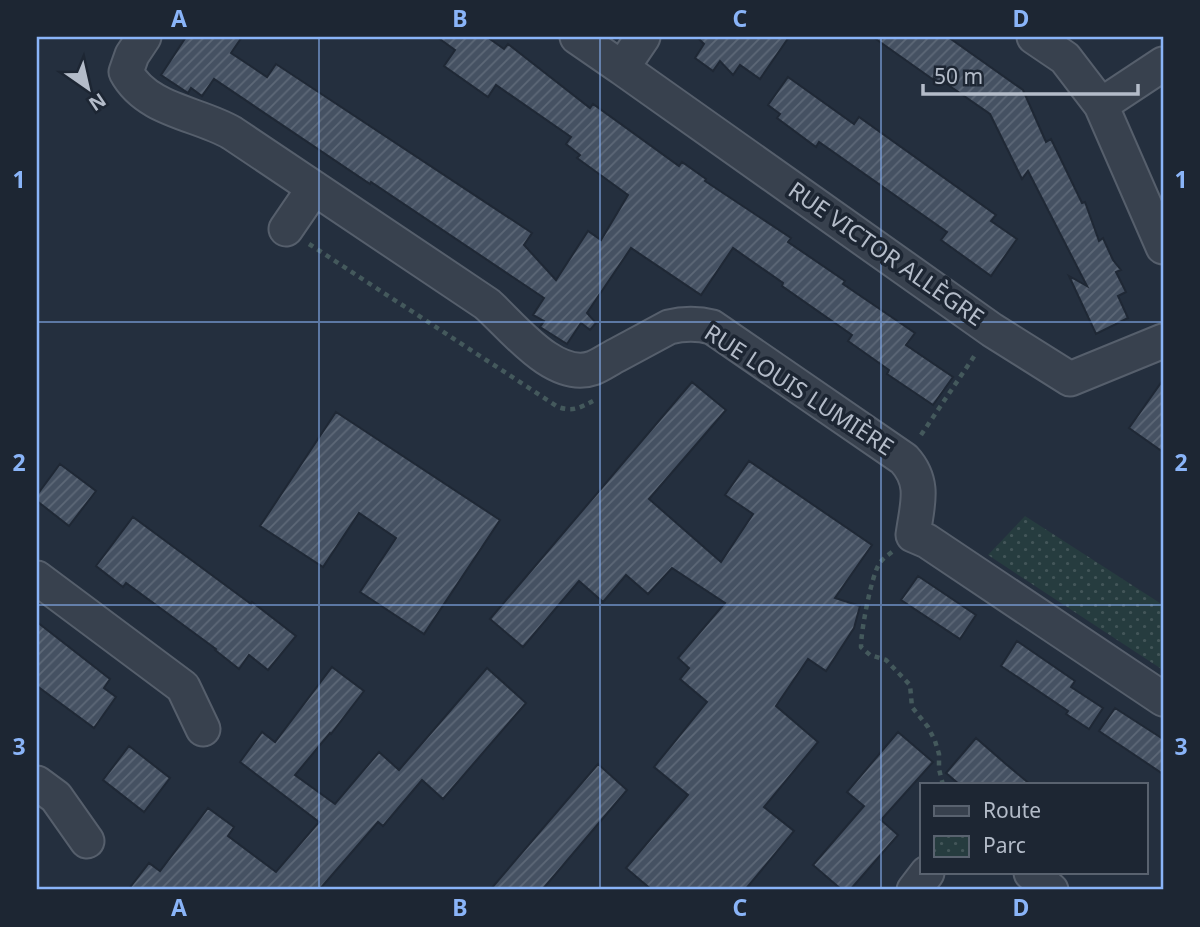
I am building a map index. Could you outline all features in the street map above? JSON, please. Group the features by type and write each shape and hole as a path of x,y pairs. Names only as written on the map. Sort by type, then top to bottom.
{"street":[{"name":"RUE LOUIS LUMIÈRE","path":"144,37 132,55 126,72 139,90 172,110 218,124 233,132 487,304 519,336 563,368 592,369 669,327 683,323 712,327 904,458 917,478 919,491 913,535"},
{"name":"RUE VICTOR ALLÈGRE","path":"577,37 992,330 1070,379 1163,341"},
{"path":"622,68 643,37"},
{"path":"1034,37 1065,58 1101,105 1163,247"},
{"path":"1101,105 1163,64"},
{"path":"286,229 314,188"},
{"path":"913,535 927,541 1163,699"},
{"path":"37,578 183,687 203,729"},
{"path":"37,783 56,797 87,841"},
{"path":"914,890 927,874"},
{"path":"1032,874 1051,890"}],"path":[{"path":"904,458 992,330"},
{"path":"913,535 880,562 873,582 861,647 870,655 886,660 911,685 912,707 935,741 942,783"}],"green space":[{"path":"1025,516 1163,605 1163,670 988,555"}],"building":[{"path":"186,37 242,37 231,53 267,77 276,64 532,233 524,245 556,280 588,231 601,240 628,195 577,158 580,155 566,144 571,137 496,85 488,97 444,66 455,50 437,37 487,37 504,49 508,44 590,108 593,104 679,166 682,162 706,179 705,181 791,238 788,242 845,281 843,284 915,333 906,345 953,377 933,405 887,374 889,370 848,341 852,335 733,248 701,295 631,248 587,313 596,323 590,330 581,323 567,344 540,327 544,321 533,315 544,298 371,182 370,184 214,79 202,96 191,88 188,93 161,75"},
{"path":"697,37 789,37 760,79 740,65 733,75 720,61 713,71 695,58 704,44"},
{"path":"873,37 948,37 1023,90 1046,142 1051,139 1082,203 1085,202 1099,241 1103,238 1121,270 1116,272 1126,292 1118,296 1128,318 1096,334 1069,276 1087,286 1028,171 1022,179 990,114 941,80 938,83"},
{"path":"788,77 854,124 859,117 996,215 991,221 1017,239 991,276 941,240 947,232 819,142 816,147 777,118 780,114 768,105"},
{"path":"1163,380 1163,452 1129,428"},
{"path":"692,382 726,410 649,499 721,562 753,514 725,495 749,461 872,545 835,598 860,606 854,628 826,671 808,659 776,706 818,742 764,807 794,831 745,890 652,890 626,868 688,795 654,767 707,702 680,679 689,668 678,658 725,603 672,568 648,594 626,575 603,602 579,581 523,647 490,619"},
{"path":"336,412 500,520 424,634 360,592 396,538 359,513 323,567 260,526"},
{"path":"60,464 96,491 69,526 37,501 37,495"},
{"path":"133,517 296,636 268,670 249,655 239,669 126,583 123,587 96,566"},
{"path":"918,576 976,615 960,639 901,600"},
{"path":"37,622 110,679 104,688 116,697 94,728 37,686"},
{"path":"1017,641 1075,681 1071,687 1103,708 1089,729 1066,714 1068,711 1001,666"},
{"path":"332,667 364,691 295,775 335,804 379,752 399,770 487,668 526,703 443,799 422,780 383,826 378,822 319,890 128,890 149,863 160,871 208,808 234,827 228,836 276,872 319,822 240,762 262,732 275,742"},
{"path":"1115,708 1163,739 1163,774 1099,731"},
{"path":"898,732 933,762 881,820 898,835 850,890 842,890 813,865 864,806 847,792"},
{"path":"976,738 1029,783 958,783 946,773"},
{"path":"129,746 170,778 144,812 103,780"},
{"path":"598,764 627,790 542,890 490,890"}]}
